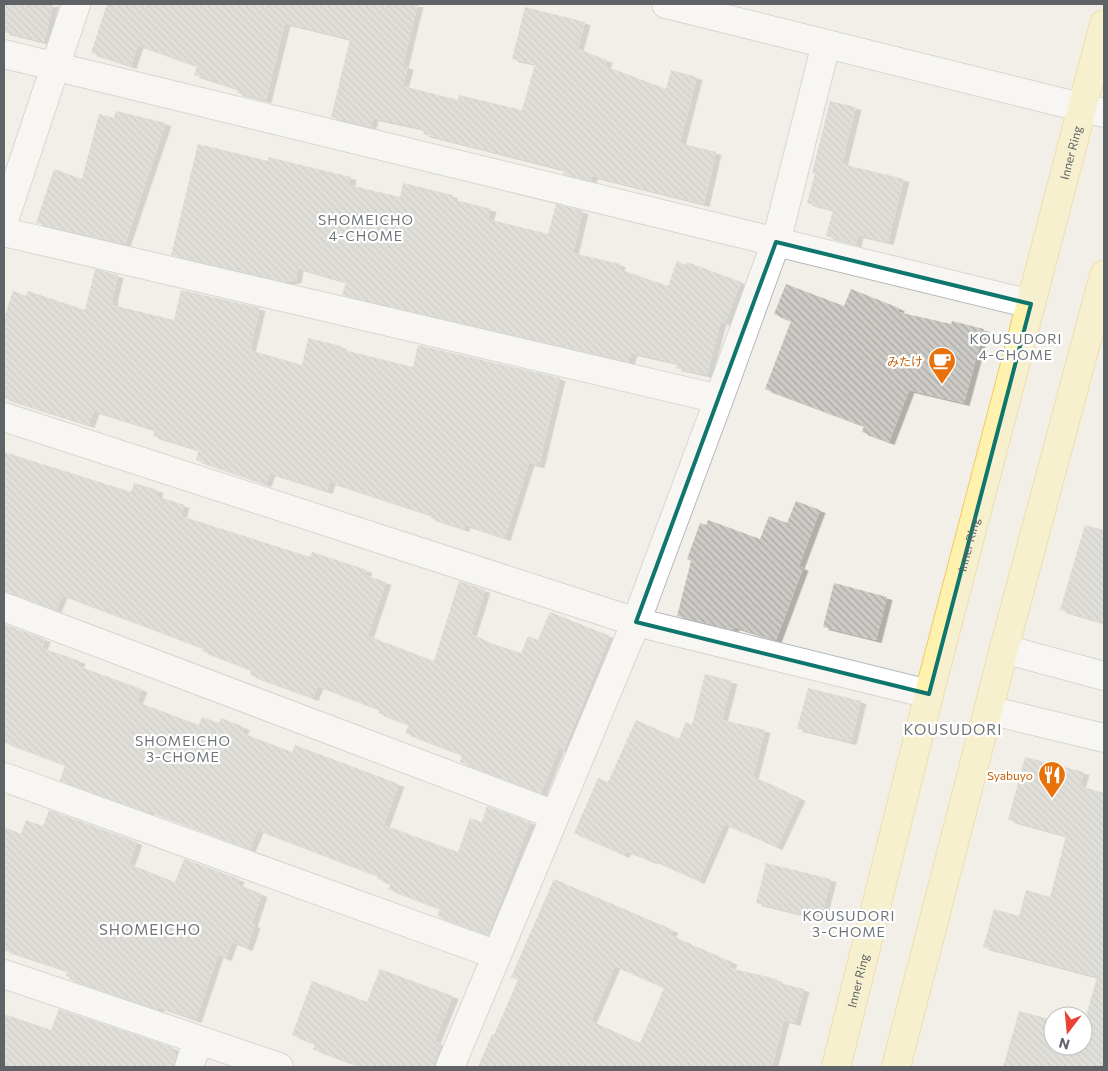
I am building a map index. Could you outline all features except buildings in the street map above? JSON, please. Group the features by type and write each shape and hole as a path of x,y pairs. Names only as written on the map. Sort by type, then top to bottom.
{"main road":[{"name":"Inner Ring","path":"836,1067 929,694 1030,304 1093,110 1104,24"},
{"path":"896,1067 1104,274"}],"street":[{"path":"4,220 76,4"},
{"path":"666,4 1093,110"},
{"path":"450,1067 636,622 719,399 776,242 826,44"},
{"path":"4,54 1030,304"},
{"path":"4,232 719,399"},
{"path":"4,417 636,622 929,694"},
{"path":"4,608 555,815"},
{"path":"1004,650 1104,676"},
{"path":"989,710 1104,738"},
{"path":"4,777 497,955"},
{"path":"4,974 279,1067"},
{"path":"189,1067 198,1040"}],"highlighted area":[{"path":"776,242 1031,304 929,694 636,622"}],"place":[{"name":"みたけ","path":"942,385"},
{"name":"Syabuyo","path":"1052,799"}],"district":[{"name":"SHOMEICHO 4-CHOME","path":"366,227"},
{"name":"KOUSUDORI 4-CHOME","path":"1016,346"},
{"name":"KOUSUDORI","path":"953,729"},
{"name":"SHOMEICHO 3-CHOME","path":"183,748"},
{"name":"KOUSUDORI 3-CHOME","path":"849,924"},
{"name":"SHOMEICHO","path":"150,929"}]}
